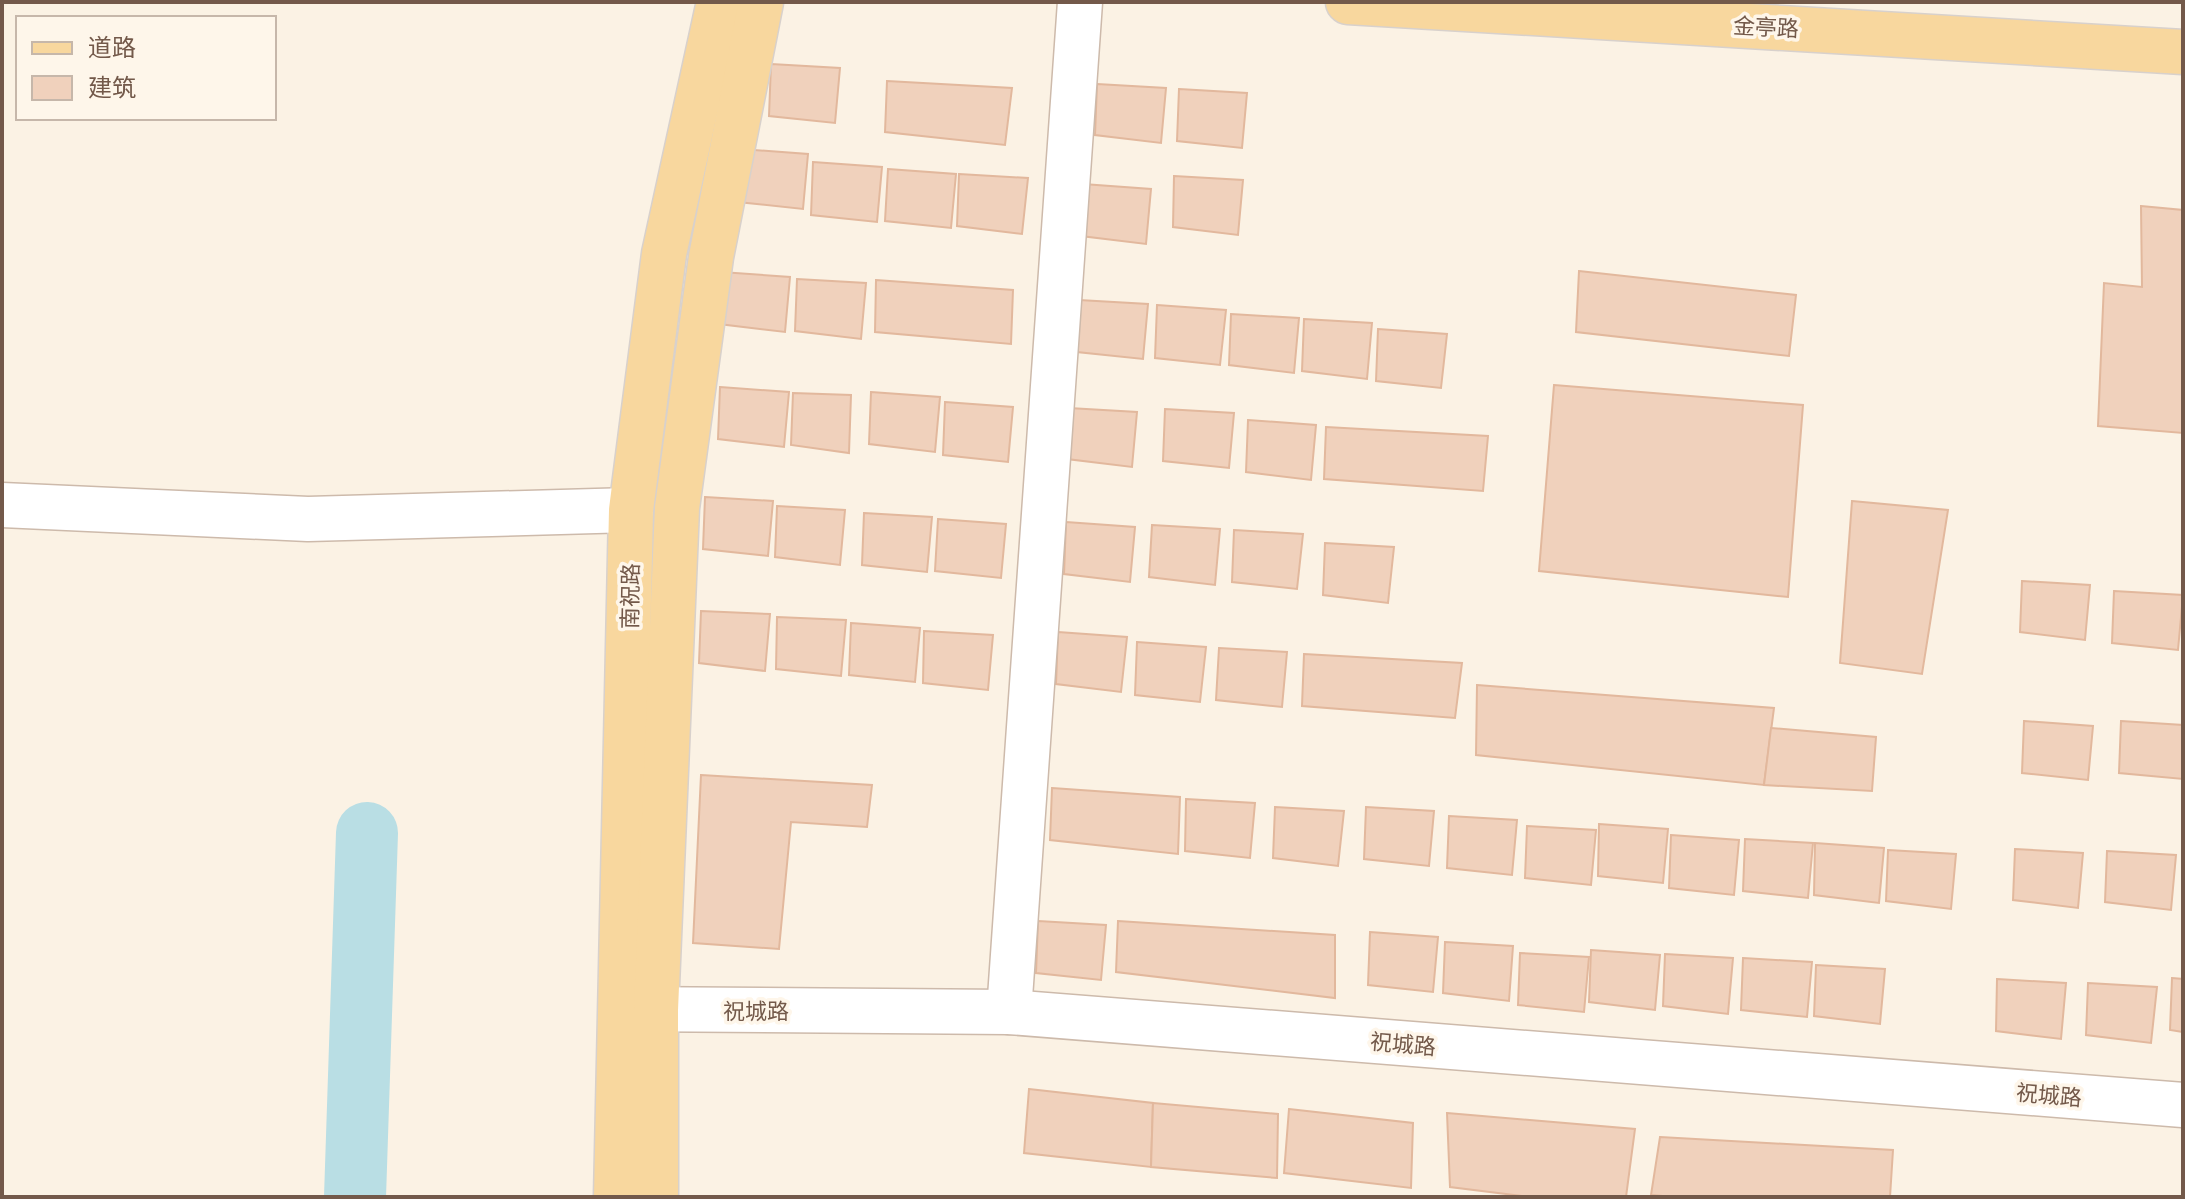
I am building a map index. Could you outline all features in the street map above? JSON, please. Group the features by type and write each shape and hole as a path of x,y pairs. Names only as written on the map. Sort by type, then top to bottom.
{"main road":[{"name":"南祝路","path":"656,1197 639,1009 631,510 664,254 719,2"},
{"name":"南祝路","path":"616,1197 639,1009 677,508 711,257 761,2"},
{"name":"金亭路","path":"1348,2 2183,52"}],"street":[{"path":"1009,1012 1080,2"},
{"path":"2,505 308,519 631,510"},
{"name":"祝城路","path":"639,1009 1009,1012 2183,1105"}],"building":[{"path":"771,64 840,68 835,123 769,116"},
{"path":"887,81 1012,88 1005,145 885,132"},
{"path":"1097,84 1166,88 1161,143 1095,135"},
{"path":"1179,89 1247,93 1242,148 1177,141"},
{"path":"740,149 808,154 803,209 738,202"},
{"path":"813,162 882,167 877,222 811,215"},
{"path":"888,169 956,174 951,228 885,221"},
{"path":"959,174 1028,178 1022,234 957,226"},
{"path":"1174,176 1243,180 1238,235 1173,227"},
{"path":"1083,184 1151,189 1146,244 1081,236"},
{"path":"2141,206 2183,210 2183,433 2098,426 2104,283 2142,287"},
{"path":"1579,271 1796,295 1789,356 1576,332"},
{"path":"721,272 790,277 785,332 719,324"},
{"path":"797,279 866,283 861,339 795,331"},
{"path":"876,280 1013,290 1011,344 875,332"},
{"path":"1079,300 1148,304 1143,359 1077,352"},
{"path":"1157,305 1226,310 1220,365 1155,358"},
{"path":"1231,314 1299,318 1294,373 1229,365"},
{"path":"1304,319 1372,323 1367,379 1302,371"},
{"path":"1378,329 1447,334 1441,388 1376,381"},
{"path":"1554,385 1803,405 1788,597 1539,571"},
{"path":"720,387 789,392 784,447 718,439"},
{"path":"871,392 940,397 935,452 869,444"},
{"path":"793,393 851,395 849,453 791,445"},
{"path":"945,402 1013,407 1008,462 943,455"},
{"path":"1069,408 1137,412 1132,467 1067,459"},
{"path":"1165,409 1234,413 1229,468 1163,461"},
{"path":"1248,420 1316,425 1311,480 1246,472"},
{"path":"1326,427 1488,436 1483,491 1324,479"},
{"path":"705,497 773,501 768,556 703,549"},
{"path":"1852,501 1948,510 1922,674 1840,663"},
{"path":"777,506 845,510 840,565 775,557"},
{"path":"864,513 932,517 927,572 862,565"},
{"path":"938,519 1006,524 1001,578 935,571"},
{"path":"1066,522 1135,527 1130,582 1064,574"},
{"path":"1152,525 1220,529 1215,585 1149,577"},
{"path":"1234,530 1303,534 1297,589 1232,582"},
{"path":"1325,543 1394,547 1388,603 1323,595"},
{"path":"2022,581 2090,585 2085,640 2020,632"},
{"path":"2114,591 2183,595 2178,650 2112,643"},
{"path":"701,611 770,614 765,671 699,663"},
{"path":"777,617 846,620 841,676 776,669"},
{"path":"851,623 920,628 915,682 849,675"},
{"path":"924,631 993,635 988,690 923,683"},
{"path":"1058,632 1127,637 1121,692 1056,684"},
{"path":"1137,642 1206,647 1200,702 1135,695"},
{"path":"1219,648 1287,652 1282,707 1216,700"},
{"path":"1304,654 1462,663 1455,718 1302,706"},
{"path":"1477,685 1774,708 1764,785 1476,755"},
{"path":"2024,721 2093,726 2088,780 2022,773"},
{"path":"2121,721 2183,725 2183,779 2119,773"},
{"path":"1771,728 1876,737 1872,791 1764,785"},
{"path":"701,775 872,785 867,827 791,822 779,949 693,943"},
{"path":"1052,788 1180,797 1178,854 1050,840"},
{"path":"1186,799 1255,803 1250,858 1185,851"},
{"path":"1275,807 1344,811 1338,866 1273,858"},
{"path":"1366,807 1434,811 1429,866 1364,859"},
{"path":"1449,816 1517,820 1512,875 1447,868"},
{"path":"1599,824 1668,829 1663,883 1598,876"},
{"path":"1527,826 1596,830 1591,885 1525,878"},
{"path":"1671,835 1739,840 1734,895 1669,888"},
{"path":"1745,839 1813,843 1808,898 1743,891"},
{"path":"1815,843 1884,848 1879,903 1814,895"},
{"path":"2015,849 2083,853 2078,908 2013,900"},
{"path":"1888,850 1956,854 1951,909 1886,901"},
{"path":"2107,851 2176,855 2171,910 2105,902"},
{"path":"1038,921 1106,925 1101,980 1036,973"},
{"path":"1118,921 1335,935 1335,998 1116,972"},
{"path":"1370,932 1438,937 1433,992 1368,985"},
{"path":"1445,942 1513,946 1509,1001 1443,993"},
{"path":"1591,950 1660,955 1655,1010 1589,1002"},
{"path":"1520,953 1589,957 1584,1012 1518,1005"},
{"path":"1665,954 1733,958 1728,1014 1663,1006"},
{"path":"1743,958 1812,962 1807,1017 1741,1010"},
{"path":"1816,965 1885,969 1880,1024 1814,1016"},
{"path":"2172,978 2183,979 2183,1032 2170,1030"},
{"path":"1997,979 2066,983 2061,1039 1996,1031"},
{"path":"2088,983 2157,987 2151,1043 2086,1035"},
{"path":"1029,1089 1153,1103 1151,1167 1024,1153"},
{"path":"1153,1103 1278,1114 1277,1178 1151,1167"},
{"path":"1289,1109 1413,1123 1411,1188 1284,1173"},
{"path":"1447,1113 1635,1129 1626,1197 1530,1197 1450,1187"},
{"path":"1660,1137 1893,1150 1890,1197 1651,1195"}],"waterway":[{"path":"355,1197 367,833"}]}
